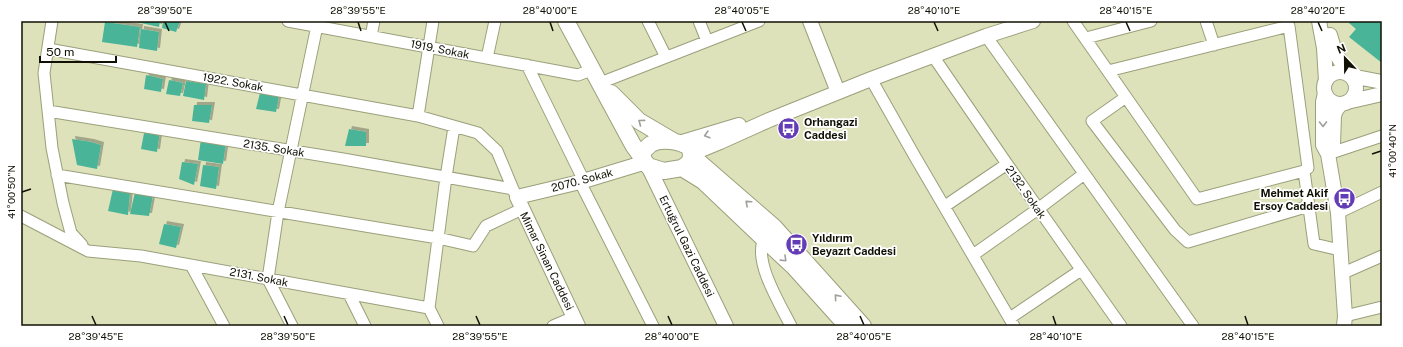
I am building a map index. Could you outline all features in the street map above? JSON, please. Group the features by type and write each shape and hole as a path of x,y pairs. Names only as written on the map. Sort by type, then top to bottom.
{"main road":[{"path":"566,21 633,146 646,162 664,171 688,159"},
{"path":"595,76 639,121 676,142 690,148 688,159 703,181 794,267 847,326"},
{"path":"646,162 643,151 650,144 657,142 676,142"},
{"path":"688,159 774,227 863,326"}],"street":[{"path":"52,21 44,72 52,148 71,233 88,251"},
{"name":"1919. Sokak","path":"288,21 318,24 428,47 578,75 595,76 666,57 759,21"},
{"path":"371,36 374,21"},
{"path":"418,116 433,21"},
{"path":"487,58 495,21"},
{"path":"648,21 666,57"},
{"path":"699,21 707,41"},
{"path":"811,21 838,92"},
{"path":"676,142 726,130 838,92 986,36 1033,21"},
{"path":"1073,21 1197,199 1304,171 1308,168 1289,26 1108,71"},
{"path":"1086,38 1151,21"},
{"path":"1206,21 1214,45"},
{"path":"1319,21 1324,48 1325,87 1323,102 1323,145 1328,154 1338,213 1345,321 1382,307"},
{"path":"1327,21 1335,52 1355,82 1356,92 1354,96 1336,110 1334,114 1333,145 1328,154"},
{"path":"292,326 268,279 278,212 318,24"},
{"path":"986,36 1193,326"},
{"name":"1922. Sokak","path":"48,49 418,116 478,133 497,151 517,198"},
{"name":"2132. Sokak","path":"933,56 1038,209 1121,326"},
{"path":"527,65 582,182 653,326"},
{"path":"1325,87 1332,74 1338,72 1382,82"},
{"path":"872,79 914,155 1012,322 1082,270"},
{"path":"1325,87 1331,101 1344,103 1382,94"},
{"path":"688,159 838,92"},
{"path":"1126,97 1092,121 1175,230 1188,242 1309,206"},
{"name":"2135. Sokak","path":"48,111 500,187 517,198"},
{"path":"438,326 429,308 454,127"},
{"path":"1328,154 1382,136"},
{"name":"2070. Sokak","path":"517,198 582,182 646,162"},
{"name":"Ertuğrul Gazi Caddesi","path":"646,162 726,326"},
{"path":"945,206 1007,164"},
{"path":"1304,171 1314,244 1340,250"},
{"path":"973,255 1084,174"},
{"path":"57,175 438,238 472,246 486,226 517,198"},
{"path":"1338,213 1382,192"},
{"name":"Mimar Sinan Caddesi","path":"517,198 576,321"},
{"path":"21,216 88,251"},
{"path":"764,239 760,246 761,259 765,273 790,326"},
{"name":"2131. Sokak","path":"88,251 142,256 429,308"},
{"path":"1341,274 1382,256"},
{"path":"191,265 224,326"},
{"path":"349,294 365,326"},
{"path":"553,326 576,321"}],"building":[{"path":"132,21 160,21 159,27"},
{"path":"163,21 180,21 176,32 162,28"},
{"path":"1350,21 1382,21 1382,63 1349,37 1356,29 1349,23"},
{"path":"105,22 140,27 137,47 102,42"},
{"path":"141,29 159,32 157,51 139,48"},
{"path":"146,75 163,79 161,92 144,89"},
{"path":"169,80 183,83 180,96 166,94"},
{"path":"186,81 206,84 204,100 183,96"},
{"path":"260,93 279,96 276,112 256,109"},
{"path":"194,105 212,105 209,123 192,121"},
{"path":"145,128 160,130 157,152 141,149"},
{"path":"349,129 366,132 366,146 345,146"},
{"path":"72,139 101,145 97,169 77,165"},
{"path":"201,139 226,143 223,164 198,160"},
{"path":"182,162 198,164 194,185 179,179"},
{"path":"203,165 219,167 216,189 200,186"},
{"path":"113,189 130,192 128,215 108,211"},
{"path":"135,192 153,195 149,216 130,214"},
{"path":"164,224 181,227 176,248 159,244"}],"place":[{"name":"Orhangazi Caddesi","path":"789,128"},
{"name":"Mehmet Akif Ersoy Caddesi","path":"1344,199"},
{"name":"Yıldırım Beyazıt Caddesi","path":"797,244"}]}
